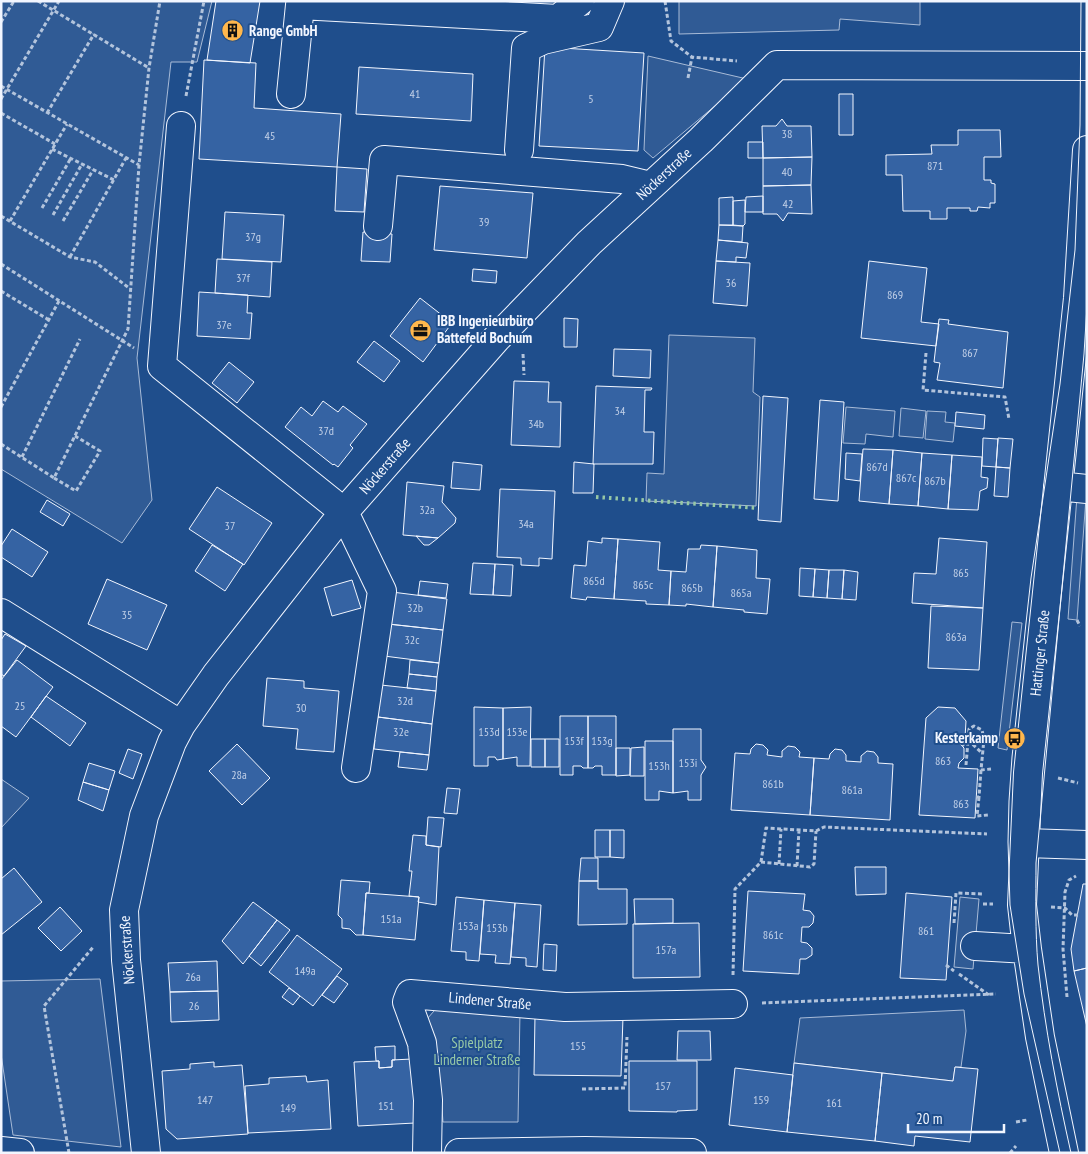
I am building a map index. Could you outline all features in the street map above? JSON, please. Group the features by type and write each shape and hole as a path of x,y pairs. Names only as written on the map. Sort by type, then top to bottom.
{"street":[{"path":"291,94 300,3 558,19 580,1"},
{"path":"519,150 526,48 544,40 599,27 610,1"},
{"path":"777,65 1087,66"},
{"name":"Nöckerstraße","path":"146,1153 126,960 124,910 144,816 172,742 181,725 216,674 344,512 502,333 588,243 651,186 777,65"},
{"path":"181,126 162,366 344,512 382,591 356,768"},
{"name":"Hattinger Straße","path":"1064,1153 1040,1037 1022,905 1026,854 1028,773 1078,298 1087,150"},
{"path":"378,226 384,160 622,179 651,186"},
{"path":"1058,486 1087,489"},
{"path":"1,613 181,725"},
{"path":"1025,843 1087,845"},
{"path":"975,946 1027,949"},
{"name":"Lindener Straße","path":"427,1153 428,1100 422,1043 407,1002 410,994 565,1007 733,1004"},
{"path":"1,1151 20,1153"},
{"path":"459,1153 692,1153"}],"path":[{"path":"1,22 14,1"},
{"path":"38,1 149,68"},
{"path":"1,99 60,1"},
{"path":"54,478 128,329 139,165 149,68 160,1"},
{"path":"181,126 204,1"},
{"path":"665,1 671,42 692,57 777,65"},
{"path":"47,113 94,34"},
{"path":"688,78 692,57"},
{"path":"1,86 139,165"},
{"path":"1,113 55,144"},
{"path":"10,221 67,124"},
{"path":"52,149 114,180"},
{"path":"42,208 71,158"},
{"path":"70,257 126,158"},
{"path":"53,214 82,164"},
{"path":"63,221 93,170"},
{"path":"1,216 70,257 95,262 130,288"},
{"path":"1,264 162,366"},
{"path":"1,291 49,320"},
{"path":"1,407 60,301"},
{"path":"22,457 80,338"},
{"path":"926,353 922,390 1005,397 1010,419"},
{"path":"1,444 76,491 100,451 75,436"},
{"path":"1077,620 1080,626"},
{"path":"966,765 969,729 974,726 982,730 984,739 977,797 977,816 988,816"},
{"path":"962,746 967,740"},
{"path":"967,740 982,754"},
{"path":"981,770 997,767"},
{"path":"1062,779 1078,783"},
{"path":"987,834 824,827 816,831 766,828 761,862 735,889 733,1004 990,996 996,994"},
{"path":"778,864 781,829"},
{"path":"797,866 799,830"},
{"path":"761,862 810,867 814,864 816,831"},
{"path":"1068,999 1063,949 1067,883 1078,875"},
{"path":"983,904 994,904"},
{"path":"1060,908 1065,908 1072,915 1078,915"},
{"path":"946,965 990,996"},
{"path":"66,980 44,1006 70,1153"},
{"path":"582,1089 625,1088 628,1006"},
{"path":"1016,1122 1026,1120"},
{"path":"1010,1153 1016,1146"}],"shaded area":[{"path":"1,1 212,1 197,62 171,62 137,358 152,500 122,543 1,469"},
{"path":"679,1 920,1 920,25 840,19 839,30 679,34"},
{"path":"648,56 747,79 653,158 644,150"},
{"path":"669,335 755,338 753,392 760,397 756,506 646,501 647,473 664,474"},
{"path":"846,407 895,411 893,437 866,434 865,444 843,443"},
{"path":"901,408 926,411 923,438 899,436"},
{"path":"927,411 946,412 945,422 955,423 953,442 925,439"},
{"path":"1077,496 1086,498 1077,620 1068,619"},
{"name":"Kesterkamp","path":"1012,622 1022,623 1007,750 998,748"},
{"path":"1,779 29,798 1,828"},
{"path":"960,897 979,899 973,969 954,967"},
{"path":"100,979 121,1147 13,1135 1,1054 1,981"},
{"name":"Spielplatz Linderner Straße","path":"441,1003 520,1012 518,1122 443,1122 439,1070 427,1019"},
{"path":"964,1010 966,1031 961,1067 955,1067 953,1081 794,1063 800,1018"}],"building":[{"name":"Range GmbH","path":"216,1 260,1 250,63 207,60"},
{"path":"545,47 644,53 638,151 539,146"},
{"path":"204,60 256,63 254,108 341,114 337,167 199,159"},
{"path":"359,67 473,74 471,121 356,114"},
{"path":"839,94 853,94 853,135 839,135"},
{"path":"782,119 787,126 811,126 812,157 763,158 762,126 776,126"},
{"path":"958,130 1000,130 1001,157 984,157 984,180 991,180 991,183 995,184 995,203 990,203 990,208 978,207 977,211 970,211 970,208 947,208 947,219 930,219 930,211 903,211 902,175 886,175 886,155 932,154 931,145 958,145"},
{"path":"748,142 763,142 763,158 748,158"},
{"path":"812,157 811,185 763,186 763,158"},
{"path":"337,167 367,169 364,212 335,211"},
{"path":"811,185 812,214 788,213 783,221 777,214 763,214 763,186"},
{"path":"440,186 533,193 527,258 434,250"},
{"path":"763,196 763,212 745,212 746,197"},
{"path":"733,197 733,225 719,225 719,198"},
{"path":"745,200 745,224 743,226 733,225 733,201"},
{"path":"225,212 284,215 281,262 222,259"},
{"path":"719,225 743,226 742,242 718,240"},
{"path":"363,232 392,234 390,262 361,261"},
{"path":"718,240 748,243 746,258 736,257 736,262 716,261"},
{"path":"217,259 272,262 270,297 215,293"},
{"path":"716,261 750,263 747,306 713,303"},
{"path":"869,261 927,268 921,322 939,324 936,346 861,338"},
{"path":"473,269 497,271 496,283 472,281"},
{"path":"199,292 248,295 247,313 252,313 250,339 197,336"},
{"name":"IBB Ingenieurbüro Battefeld Bochum","path":"420,298 452,323 423,362 390,336"},
{"path":"564,318 578,319 577,347 564,347"},
{"path":"939,319 949,320 948,324 1008,332 1003,388 937,380 940,363 934,362"},
{"path":"374,341 400,361 384,382 357,362"},
{"path":"614,349 651,350 650,378 613,376"},
{"path":"229,362 254,382 237,403 212,383"},
{"path":"514,381 549,382 548,402 561,402 560,447 511,445"},
{"path":"596,386 652,388 651,390 645,390 644,432 654,432 653,464 593,464"},
{"path":"763,396 788,398 781,522 758,520"},
{"path":"820,400 844,402 838,501 814,499"},
{"path":"323,401 338,412 343,406 367,424 350,445 353,448 338,467 285,427 301,407 312,416"},
{"path":"956,412 985,415 984,429 955,426"},
{"path":"983,438 998,439 996,467 982,466"},
{"path":"998,438 1013,439 1010,468 996,467"},
{"path":"863,449 893,450 889,504 859,501"},
{"path":"893,450 922,453 918,506 889,504"},
{"path":"846,453 862,454 860,481 845,479"},
{"path":"922,453 952,455 948,509 918,506"},
{"path":"952,455 982,457 981,477 988,478 987,488 980,491 978,510 948,509"},
{"path":"453,462 482,465 480,490 451,488"},
{"path":"574,462 594,464 593,493 573,493"},
{"path":"996,467 1010,468 1008,497 994,496"},
{"path":"407,482 444,486 442,502 456,518 455,523 438,538 403,535"},
{"path":"217,487 272,523 244,565 189,529"},
{"path":"500,489 555,491 552,559 539,558 539,566 521,565 521,558 497,557"},
{"path":"47,500 70,514 63,526 40,512"},
{"path":"12,529 48,552 32,577 1,557 1,546"},
{"path":"416,536 438,538 429,545 424,545"},
{"path":"602,538 618,539 614,599 587,597 586,600 571,598 574,565 586,566 588,541 602,543"},
{"path":"939,538 987,542 983,608 912,603 914,573 936,574"},
{"path":"618,539 660,542 658,570 671,571 669,605 646,604 646,601 614,599"},
{"path":"212,545 243,564 225,591 195,571"},
{"path":"701,545 717,546 713,607 686,604 686,606 669,605 671,571 686,572 688,549 700,549"},
{"path":"717,546 757,550 756,578 770,579 767,614 713,607"},
{"path":"473,563 495,564 493,595 470,594"},
{"path":"495,564 513,565 511,596 493,595"},
{"path":"800,568 815,569 813,597 799,596"},
{"path":"815,569 829,570 827,598 813,597"},
{"path":"829,570 844,570 842,599 827,598"},
{"path":"844,570 858,572 856,600 842,599"},
{"path":"107,579 167,605 147,650 88,624"},
{"path":"352,580 361,608 332,616 324,588"},
{"path":"420,581 448,584 446,598 418,595"},
{"path":"392,592 447,599 443,630 388,624"},
{"path":"931,606 983,608 979,670 928,668"},
{"path":"388,624 443,630 439,663 384,656"},
{"path":"5,634 26,646 4,676 1,674 1,640"},
{"path":"17,660 53,687 16,737 1,726 1,680"},
{"path":"410,660 439,663 437,677 409,674"},
{"path":"409,674 437,677 436,691 407,688"},
{"path":"267,678 304,681 304,688 339,691 334,752 296,749 298,729 263,726"},
{"path":"381,685 436,691 432,724 378,717"},
{"path":"46,696 86,723 70,746 31,717"},
{"path":"474,707 503,708 503,759 497,760 495,757 488,757 488,766 474,766"},
{"path":"531,707 530,766 517,766 517,757 503,759 503,708"},
{"path":"938,707 955,708 966,721 965,738 959,743 964,748 964,758 959,763 958,768 978,769 975,818 919,815 926,718"},
{"path":"560,716 588,716 588,768 573,766 573,775 560,775"},
{"path":"588,716 616,716 616,775 602,775 602,766 588,768"},
{"path":"378,717 432,724 429,755 374,749 375,740 370,740 372,724 376,725"},
{"path":"673,729 701,729 701,760 706,767 701,775 701,800 688,800 688,791 673,793"},
{"path":"531,739 545,739 545,767 531,767"},
{"path":"545,739 559,739 559,767 545,767"},
{"path":"645,741 673,741 673,793 659,791 659,800 645,800"},
{"path":"237,744 270,778 242,805 209,771"},
{"path":"756,744 763,745 768,750 767,755 782,757 782,751 788,746 795,747 800,752 799,757 814,758 810,815 731,810 735,753 750,754 751,749"},
{"path":"644,747 644,776 630,776 631,748"},
{"path":"616,748 630,748 630,775 616,776"},
{"path":"128,749 142,754 133,779 119,773"},
{"path":"835,749 842,750 846,755 846,761 861,762 861,756 867,751 874,752 878,757 878,763 893,764 890,820 810,815 814,758 829,759 830,754"},
{"path":"400,752 429,755 427,770 398,767"},
{"path":"89,763 115,771 109,790 83,782"},
{"path":"83,782 109,790 103,811 78,800"},
{"path":"447,788 460,789 457,814 444,813"},
{"path":"428,817 444,818 441,847 426,845"},
{"path":"595,830 610,830 610,857 595,857"},
{"path":"610,830 624,830 624,858 610,857"},
{"path":"413,835 426,836 426,845 439,847 436,905 418,902 419,897 409,896 412,871 409,871"},
{"path":"581,858 598,858 598,881 579,881"},
{"path":"855,867 886,867 886,894 856,895"},
{"path":"14,868 42,902 1,935 1,879"},
{"path":"341,880 370,882 369,893 366,893 363,935 356,935 350,929 342,928 342,919 338,915"},
{"path":"579,881 598,881 598,889 627,889 627,924 578,925"},
{"path":"1083,884 1087,884 1087,968 1074,971 1071,949"},
{"path":"748,891 805,894 803,910 810,911 814,916 813,923 809,927 802,927 801,942 807,943 812,948 812,955 806,959 800,959 799,974 743,971"},
{"path":"366,893 419,897 415,940 363,935"},
{"path":"906,893 952,897 946,980 900,978"},
{"path":"456,897 484,900 479,961 466,960 466,952 451,951"},
{"path":"634,899 673,899 673,923 635,924"},
{"path":"484,900 515,903 510,964 495,963 496,955 480,954"},
{"path":"253,902 277,920 243,964 222,941"},
{"path":"515,903 541,905 537,967 526,966 526,958 511,957"},
{"path":"60,907 82,931 61,951 38,928"},
{"path":"277,920 290,930 261,966 249,956"},
{"path":"699,923 700,977 633,978 633,924"},
{"path":"297,935 342,969 313,1006 269,972"},
{"path":"544,944 557,945 556,971 543,970"},
{"path":"217,961 218,991 170,992 168,963"},
{"path":"1087,968 1087,1027 1074,971"},
{"path":"337,976 348,984 334,1003 322,995"},
{"path":"289,988 300,996 293,1005 282,997"},
{"path":"218,991 219,1020 171,1022 170,992"},
{"path":"535,1015 623,1017 621,1076 534,1075"},
{"path":"678,1031 710,1031 711,1060 677,1060"},
{"path":"395,1046 395,1060 392,1060 392,1067 379,1068 379,1061 376,1061 375,1047"},
{"path":"412,1059 415,1123 358,1126 354,1062 379,1061 379,1068 392,1067 392,1060"},
{"path":"629,1061 697,1061 697,1110 677,1112 629,1111"},
{"path":"214,1062 214,1067 242,1065 248,1134 177,1139 166,1129 162,1071 190,1069 190,1064"},
{"path":"794,1063 882,1073 875,1141 787,1132"},
{"path":"955,1067 978,1069 970,1142 915,1136 914,1146 875,1141 882,1073 953,1081"},
{"path":"735,1068 793,1075 787,1132 729,1125"},
{"path":"306,1076 307,1082 328,1080 331,1129 248,1133 245,1086 269,1084 269,1078"}],"tram line":[{"path":"1060,1153 1024,994 1010,905 1008,842 1012,757 1031,578 1060,384 1075,250 1080,125 1081,1"},
{"path":"1071,1153 1052,1059 1038,965 1036,863 1087,306"}],"hedge":[{"path":"596,497 758,508"}],"place":[{"name":"Range GmbH","path":"233,31"},
{"name":"IBB Ingenieurbüro Battefeld Bochum","path":"421,330"},
{"name":"Kesterkamp","path":"1014,738"}]}
